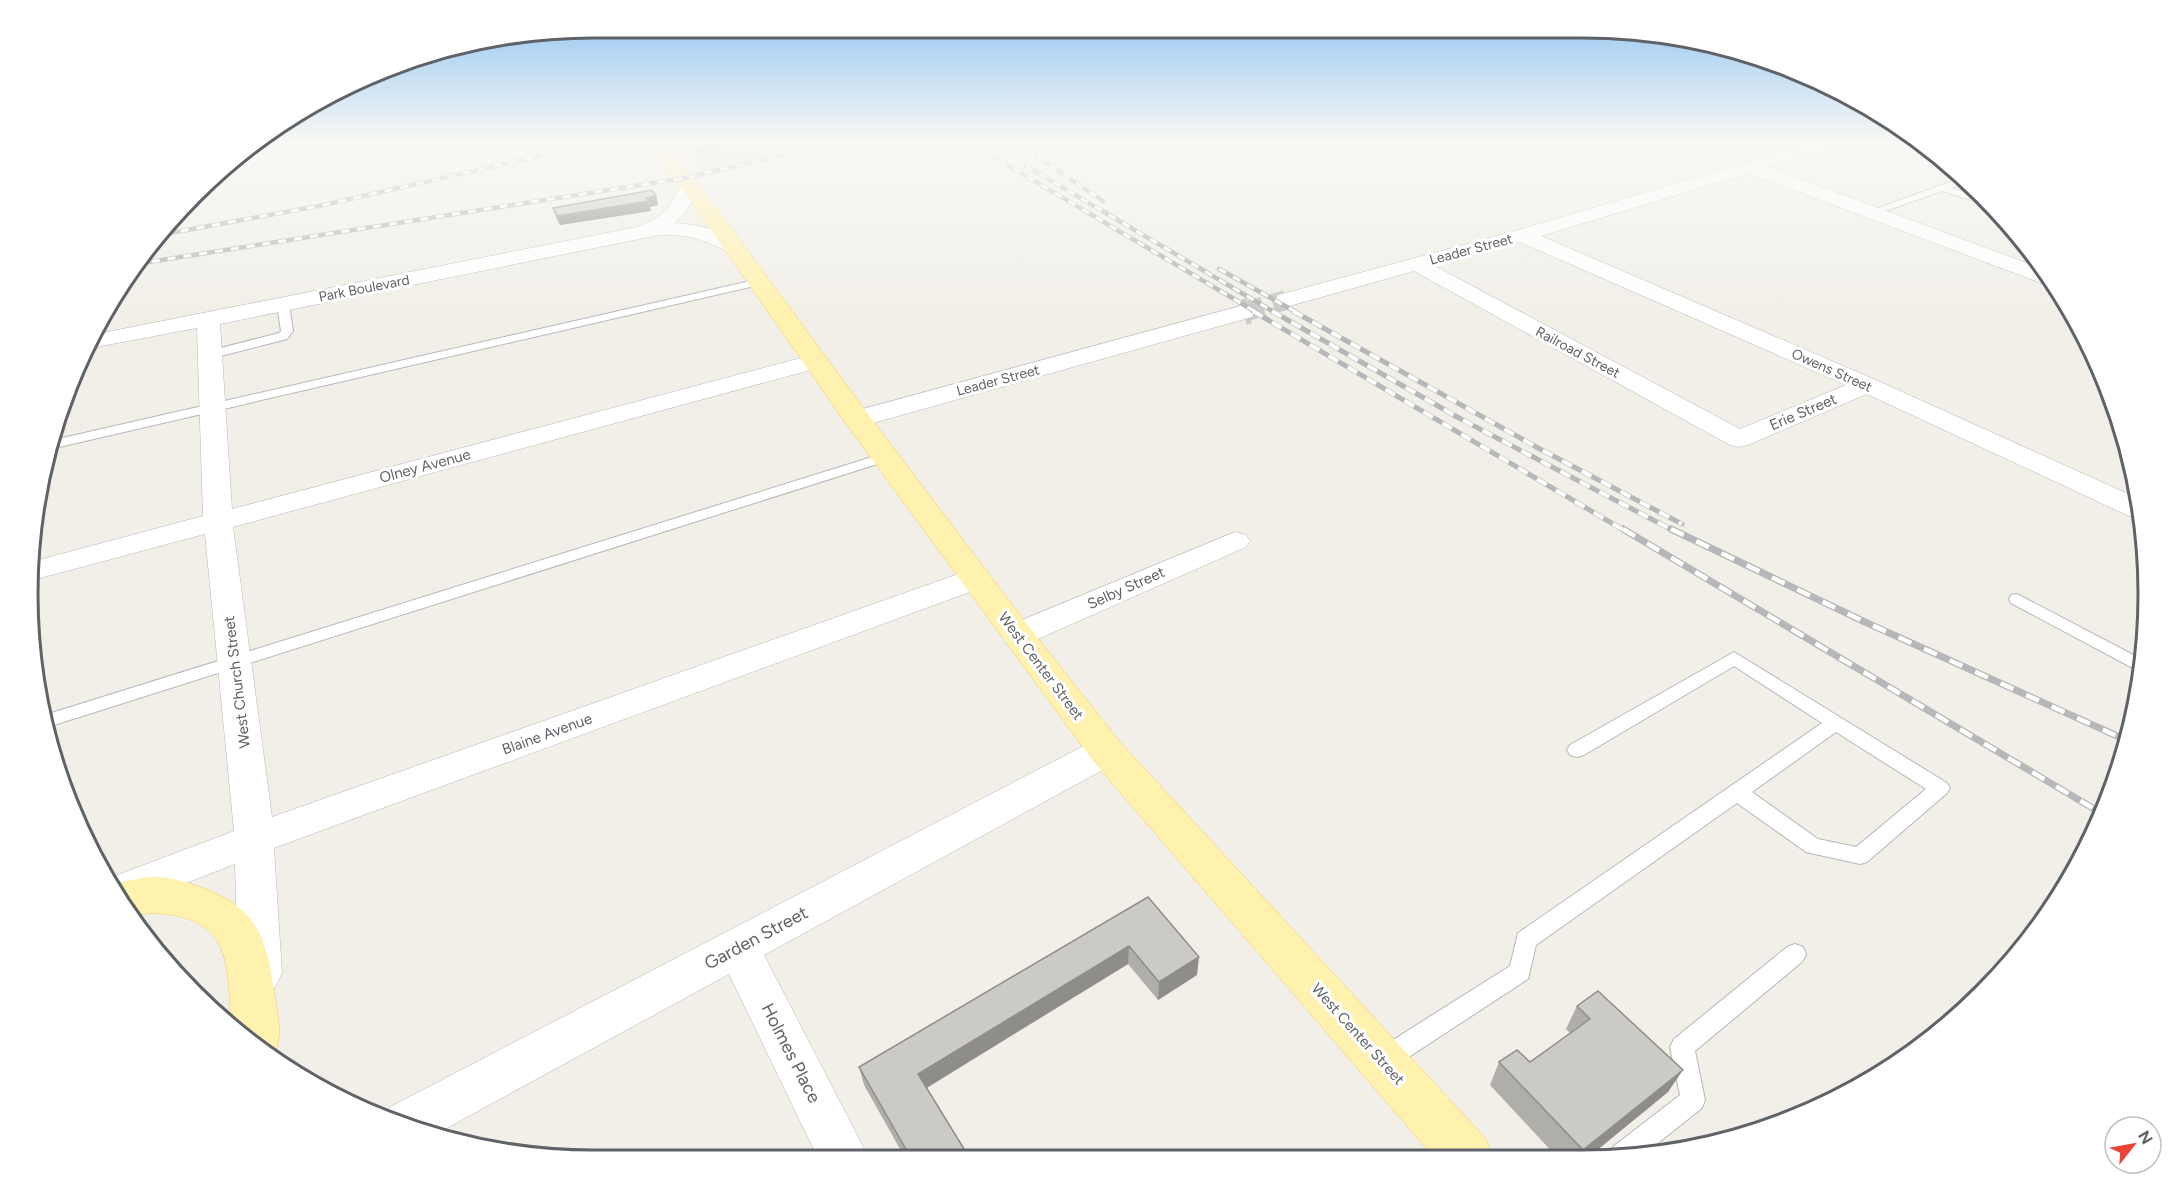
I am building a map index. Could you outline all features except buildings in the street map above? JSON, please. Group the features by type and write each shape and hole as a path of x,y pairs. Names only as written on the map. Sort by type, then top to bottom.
{"main road":[{"name":"West Center Street","path":"700,199 857,419 1106,751 1462,1150"},
{"path":"128,898 160,894 193,902 222,919 238,935 247,965 257,1030"}],"street":[{"name":"Park Boulevard","path":"633,233 667,221 677,213 684,199"},
{"name":"Leader Street","path":"1286,300 1643,199"},
{"path":"1835,199 2036,273"},
{"name":"Park Boulevard","path":"99,341 659,229 693,231 717,237 733,246"},
{"name":"Owens Street","path":"1522,235 1867,385 2131,506"},
{"name":"Railroad Street","path":"1416,264 1739,439"},
{"name":"Leader Street","path":"857,419 1244,312"},
{"name":"West Church Street","path":"208,319 218,521 253,816 257,1030"},
{"name":"Olney Avenue","path":"39,570 816,361"},
{"name":"Erie Street","path":"1739,439 1867,385"},
{"name":"Selby Street","path":"1017,635 1235,541"},
{"name":"Blaine Avenue","path":"123,890 252,840 975,579"},
{"name":"Garden Street","path":"415,1120 1106,751"},
{"name":"Holmes Place","path":"738,947 840,1150"}],"lane":[{"path":"1872,213 1910,199"},
{"path":"58,443 759,282"},
{"path":"209,355 283,336 287,331 283,304"},
{"path":"52,719 885,457"},
{"path":"2018,599 2133,662"},
{"path":"1577,750 1734,658 1940,788 1860,856 1813,846 1737,792"},
{"path":"1382,1061 1520,972 1526,939 1836,723"},
{"path":"1634,1147 1693,1100 1682,1047 1796,954"}],"tunnel":[{"path":"1249,311 1244,312 1286,300"}],"railway":[{"path":"170,233 348,199"},
{"path":"147,262 548,199"},
{"path":"1066,199 1256,312"},
{"path":"1083,199 1274,312"},
{"path":"1219,269 1296,312"},
{"path":"1253,311 1625,531"},
{"path":"1272,311 1459,418 1674,531"},
{"path":"1293,311 1540,449 1682,524"},
{"path":"1623,529 2094,809"},
{"path":"1671,529 1865,622 2119,737"}]}
